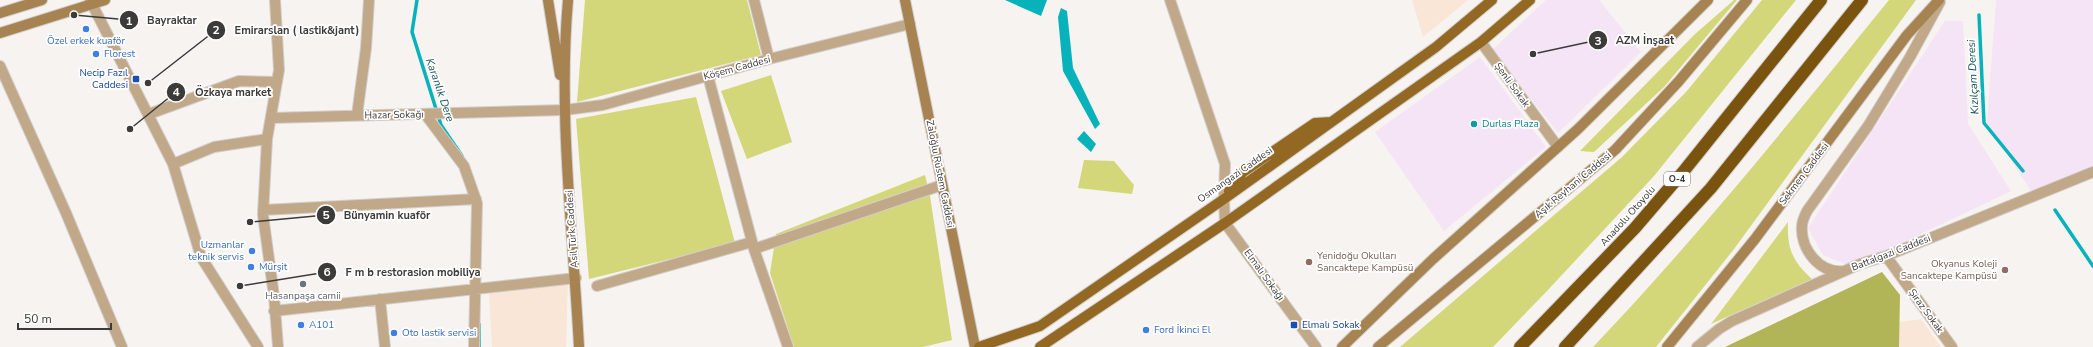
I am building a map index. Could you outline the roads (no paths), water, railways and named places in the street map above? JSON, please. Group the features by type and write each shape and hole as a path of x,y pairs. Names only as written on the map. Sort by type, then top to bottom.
{"highway":[{"name":"Anadolu Otoyolu","path":"1520,347 1635,228 1683,172 1821,0"},
{"path":"1565,347 1711,188 1862,0"}],"main road":[{"path":"0,13 42,0"},
{"path":"0,33 91,2 105,0"},
{"name":"Asil Türk Caddesi","path":"548,0 565,110"},
{"name":"Asil Türk Caddesi","path":"568,0 564,40 565,141 580,347"},
{"name":"Zaloğlu Rüstem Caddesi","path":"905,0 975,347"},
{"name":"Osmangazi Caddesi","path":"979,347 1040,326 1224,199 1436,47 1492,0"},
{"path":"1040,347 1225,223 1481,42 1530,0"},
{"path":"1342,347 1433,259 1558,147 1708,0"},
{"name":"Aşık Reyhani Caddesi","path":"1378,347 1615,150 1679,82 1747,0"},
{"name":"Sekmen Caddesi","path":"1667,347 1755,239 1907,35 1940,0"}],"street":[{"path":"275,0 279,70 267,139 263,210 278,347"},
{"path":"357,115 366,48 368,0"},
{"path":"754,0 769,59"},
{"path":"1170,0 1225,164 1225,223"},
{"path":"1860,264 1842,271 1826,268 1814,260 1806,250 1802,237 1802,224 1807,211 1868,126 1910,57 1940,0"},
{"path":"91,2 173,164 201,258 258,347"},
{"name":"Köşem Caddesi","path":"565,110 604,105 769,59 910,24"},
{"name":"Şenli Sokak","path":"1481,42 1558,147"},
{"path":"0,66 66,213 122,347"},
{"path":"708,76 753,246 788,347"},
{"path":"149,114 239,81 277,82"},
{"name":"Hazar Sokağı","path":"271,118 565,110"},
{"path":"427,114 464,166 477,203 474,347"},
{"path":"173,164 214,147 267,139"},
{"name":"Battalgazi Caddesi","path":"1696,347 1732,321 1860,264 1886,256 2093,172"},
{"path":"597,286 753,246 942,185"},
{"path":"263,210 476,199"},
{"name":"Elmalı Sokağı","path":"1225,223 1316,347"},
{"name":"Şiraz Sokak","path":"1886,256 1952,347"},
{"path":"274,311 576,278"},
{"path":"380,299 385,347"}],"water":[{"path":"1005,0 1047,0 1041,16"},
{"path":"1061,8 1067,11 1073,68 1100,124 1095,129 1063,71 1058,17"},
{"path":"1084,131 1096,144 1091,152 1077,139"}],"waterway":[{"name":"Karanlık Dere","path":"417,0 412,32 441,125 462,156"},
{"name":"Kızılçam Deresi","path":"1979,15 1984,123 2023,171"},
{"name":"Kızılçam Deresi","path":"2055,210 2093,266"},
{"name":"Karanlık Dere","path":"479,324 479,347"}],"place":[{"name":"Bayraktar","path":"74,15"},
{"name":"Özel erkek kuaför","path":"86,29"},
{"name":"Florest","path":"96,54"},
{"name":"AZM İnşaat","path":"1533,54"},
{"name":"Necip Fazıl Caddesi","path":"136,79"},
{"name":"Emirarslan ( lastik&jant)","path":"148,83"},
{"name":"Durlas Plaza","path":"1474,124"},
{"name":"Özkaya market","path":"130,129"},
{"name":"Bünyamin kuaför","path":"250,222"},
{"name":"Uzmanlar teknik servis","path":"252,251"},
{"name":"Yenidoğu Okulları Sancaktepe Kampüsü","path":"1309,262"},
{"name":"Mürşit","path":"251,267"},
{"name":"Okyanus Koleji Sancaktepe Kampüsü","path":"2005,270"},
{"name":"Hasanpaşa camii","path":"303,284"},
{"name":"F m b restorasion mobiliya","path":"240,286"},
{"name":"A101","path":"301,325"},
{"name":"Elmalı Sokak","path":"1294,325"},
{"name":"Ford İkinci El","path":"1146,330"},
{"name":"Oto lastik servisi","path":"394,333"}]}
